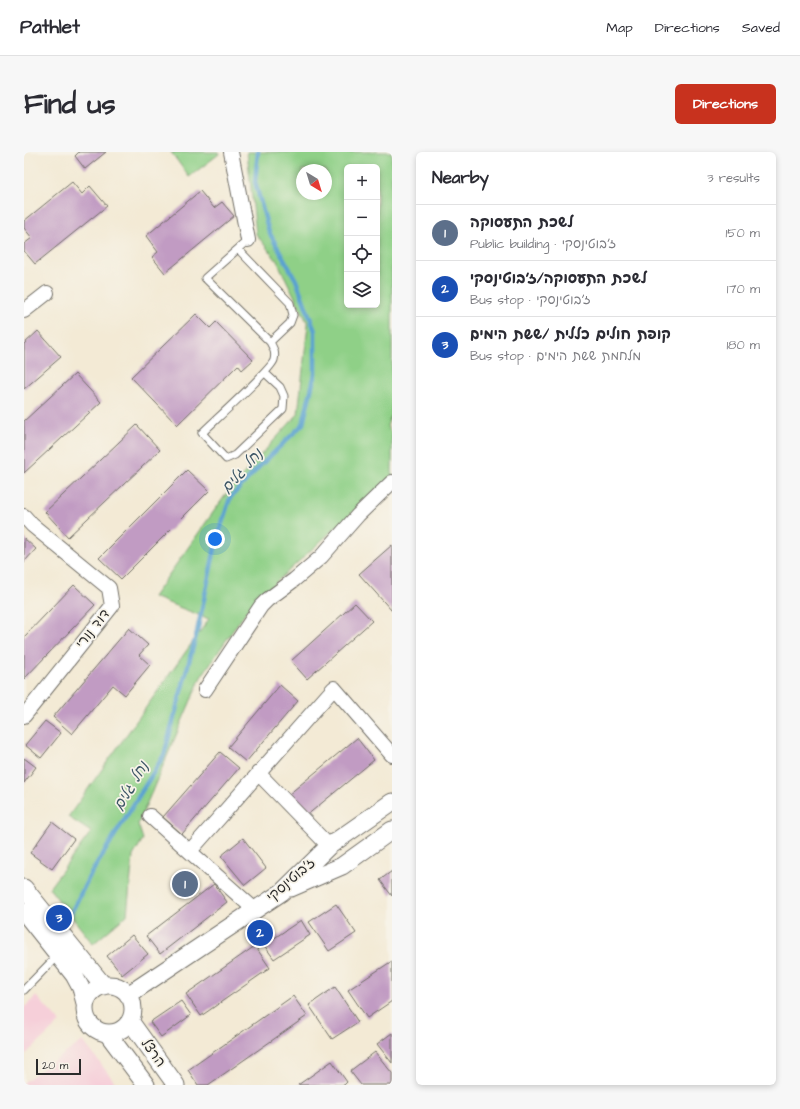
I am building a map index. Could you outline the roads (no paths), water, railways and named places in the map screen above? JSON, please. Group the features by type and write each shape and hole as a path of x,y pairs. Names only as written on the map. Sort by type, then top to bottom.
{"street":[{"path":"231,152 243,245"},
{"path":"24,311 47,293"},
{"path":"206,690 267,600 321,558 358,515 392,482"},
{"name":"דוד נורי","path":"24,516 32,525 109,588 112,606 24,716"},
{"path":"190,851 334,688 392,754"},
{"path":"258,773 329,846"},
{"name":"ז׳בוטינסקי","path":"128,995 282,892 329,846 392,802"},
{"path":"150,816 255,910"},
{"path":"282,892 342,866 392,830"},
{"path":"24,888 104,986"},
{"path":"24,912 74,975 81,988 85,1003"},
{"path":"110,985 120,988 128,995 131,1000 133,1011 130,1021 126,1026 120,1030 107,1033 100,1032 89,1023 84,1010 85,1003 92,992 104,986 110,985"},
{"name":"הרצל","path":"130,1021 176,1085"},
{"name":"הרצל","path":"107,1033 146,1085"}],"lane":[{"path":"265,373 280,387 284,396 283,409 235,455 226,459 202,433 265,373 274,361 275,351 270,342 205,278 243,245 290,304 293,314 290,323 270,342"},
{"path":"24,990 58,955"}],"waterway":[{"name":"נחל גלים","path":"68,919 89,877 164,755 197,632 217,539 230,498 303,424 315,374 315,331 296,280 269,232 255,182 258,152"}],"place":[{"name":"לשכת התעסוקה","path":"185,884"},
{"name":"קופת חולים כללית /ששת הימים","path":"59,918"},
{"name":"לשכת התעסוקה/ז׳בוטינסקי","path":"260,933"}]}
